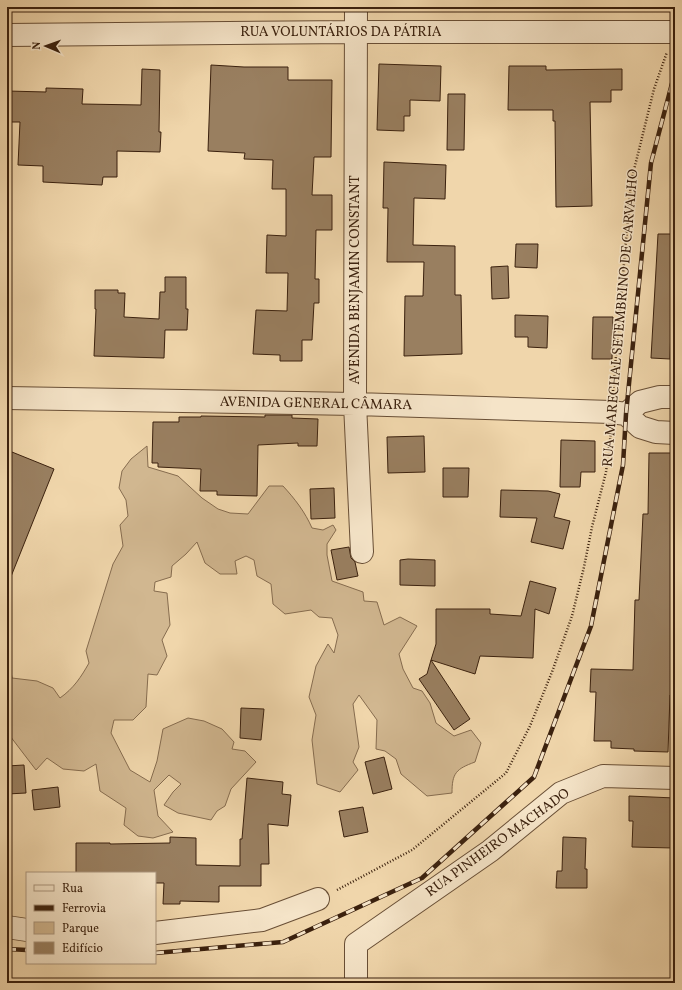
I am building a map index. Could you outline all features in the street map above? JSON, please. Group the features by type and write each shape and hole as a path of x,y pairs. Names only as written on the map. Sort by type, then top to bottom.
{"street":[{"name":"AVENIDA BENJAMIN CONSTANT","path":"356,7 355,404 362,552"},
{"name":"RUA VOLUNTÁRIOS DA PÁTRIA","path":"7,35 355,32 675,32"},
{"path":"618,413 640,402 660,397 675,397"},
{"name":"AVENIDA GENERAL CÂMARA","path":"7,398 355,404 618,413"},
{"path":"618,413 640,427 656,432 675,433"},
{"name":"RUA PINHEIRO MACHADO","path":"356,983 356,944 490,851 561,793 603,776 675,778"},
{"path":"156,933 262,920 318,900"},
{"path":"7,927 26,930"}],"path":[{"name":"RUA MARECHAL SETEMBRINO DE CARVALHO","path":"318,900 412,850 506,773 530,726 572,616 606,472 611,440 618,413 631,182 654,89 675,32"}],"green space":[{"path":"147,446 148,467 178,476 202,498 218,509 230,513 248,514 269,486 283,486 299,506 312,528 323,530 333,525 336,530 327,544 327,555 332,581 363,592 364,601 377,602 384,625 400,617 417,626 399,654 403,669 413,688 422,691 430,703 436,723 454,736 471,730 481,743 475,762 463,767 454,776 452,793 427,796 401,774 396,759 385,751 376,749 377,720 359,695 353,704 359,747 353,762 358,770 340,792 317,784 312,740 316,715 309,697 316,666 328,644 334,653 338,635 332,618 319,617 311,610 285,614 273,604 271,584 257,576 254,560 246,556 235,561 237,574 220,574 205,563 197,542 172,566 171,577 155,582 154,591 167,593 170,625 162,640 167,656 157,675 148,674 146,707 133,720 114,720 111,733 130,770 150,782 157,761 163,729 188,718 204,721 222,729 234,742 232,749 245,751 256,762 231,789 225,806 217,811 211,820 178,813 164,805 181,784 169,775 154,790 158,816 173,832 153,838 138,836 124,825 126,808 100,791 96,764 84,771 63,769 47,758 36,770 7,732 7,663 10,664 12,678 37,681 53,688 60,698 77,682 83,673 89,663 86,651 113,564 123,546 120,525 128,516 126,500 119,488 122,471 131,459"}],"building":[{"path":"379,64 441,66 440,101 410,100 410,116 404,116 404,131 377,130"},
{"path":"211,65 288,67 288,80 332,80 331,157 314,157 312,195 332,195 332,230 316,230 315,279 319,279 319,303 314,303 312,340 302,340 302,361 280,361 280,355 253,354 256,310 287,311 288,273 266,273 267,235 286,236 286,189 272,189 273,160 244,159 245,153 208,151"},
{"path":"509,66 546,66 546,70 622,69 622,90 611,90 611,102 590,102 592,206 556,207 555,121 553,121 553,110 508,110"},
{"path":"142,69 160,70 160,152 117,151 117,177 103,177 102,185 43,182 43,166 18,165 20,122 7,122 7,91 46,92 46,88 83,89 82,104 141,105"},
{"path":"448,94 465,94 464,150 447,150"},
{"path":"384,162 446,165 445,199 414,198 413,245 455,246 455,295 461,295 462,354 404,356 405,296 423,296 424,262 387,262 388,208 383,208"},
{"path":"658,234 675,234 675,292 672,292 670,359 651,358"},
{"path":"516,244 538,244 537,268 515,267"},
{"path":"508,266 509,298 492,299 491,267"},
{"path":"165,277 186,277 186,309 188,309 187,330 165,330 164,358 94,356 96,309 95,290 118,290 118,293 125,293 124,317 159,319 160,292 165,292"},
{"path":"515,315 548,316 547,348 528,347 528,337 515,337"},
{"path":"593,317 613,317 612,359 592,359"},
{"path":"265,415 292,415 292,418 318,419 317,446 298,446 298,443 258,445 257,496 217,495 217,491 200,491 201,469 158,467 158,463 152,463 153,422 179,422 179,417 265,417"},
{"path":"424,436 425,472 388,473 387,437"},
{"path":"561,440 595,441 595,472 581,472 580,487 560,487"},
{"path":"7,450 54,469 8,584 7,584"},
{"path":"649,453 675,453 675,695 670,695 668,752 634,751 634,749 611,748 611,741 594,741 596,692 590,692 591,669 633,670 635,600 639,600 643,514 648,514"},
{"path":"443,468 469,468 468,497 443,497"},
{"path":"334,488 335,518 311,519 310,489"},
{"path":"501,490 548,491 560,494 554,517 570,521 563,549 531,542 537,518 500,517"},
{"path":"349,547 351,558 355,562 358,576 337,580 331,550"},
{"path":"400,560 435,560 435,586 400,585"},
{"path":"530,581 556,588 549,614 535,609 533,658 480,656 475,674 431,660 436,644 436,609 490,609 490,614 521,616"},
{"path":"431,660 470,719 454,730 419,679 427,674"},
{"path":"241,708 264,709 261,740 240,738"},
{"path":"384,757 392,789 373,794 365,762"},
{"path":"24,765 26,793 7,794 7,766"},
{"path":"247,778 283,782 282,794 291,795 288,826 268,824 269,864 261,864 261,886 219,886 219,902 180,901 180,904 163,904 164,883 156,883 156,872 76,872 76,843 170,843 170,837 196,838 196,865 240,866 240,839 242,839"},
{"path":"58,787 60,807 34,810 32,790"},
{"path":"629,796 675,798 673,848 632,847 633,821 629,821"},
{"path":"363,807 368,832 344,837 339,811"},
{"path":"563,837 586,838 585,869 587,869 587,888 556,888 557,871 562,871"}],"railway":[{"path":"156,953 283,942 422,878 534,777 591,626 623,465 626,414 651,163 675,72"},
{"path":"7,949 26,950"}]}
